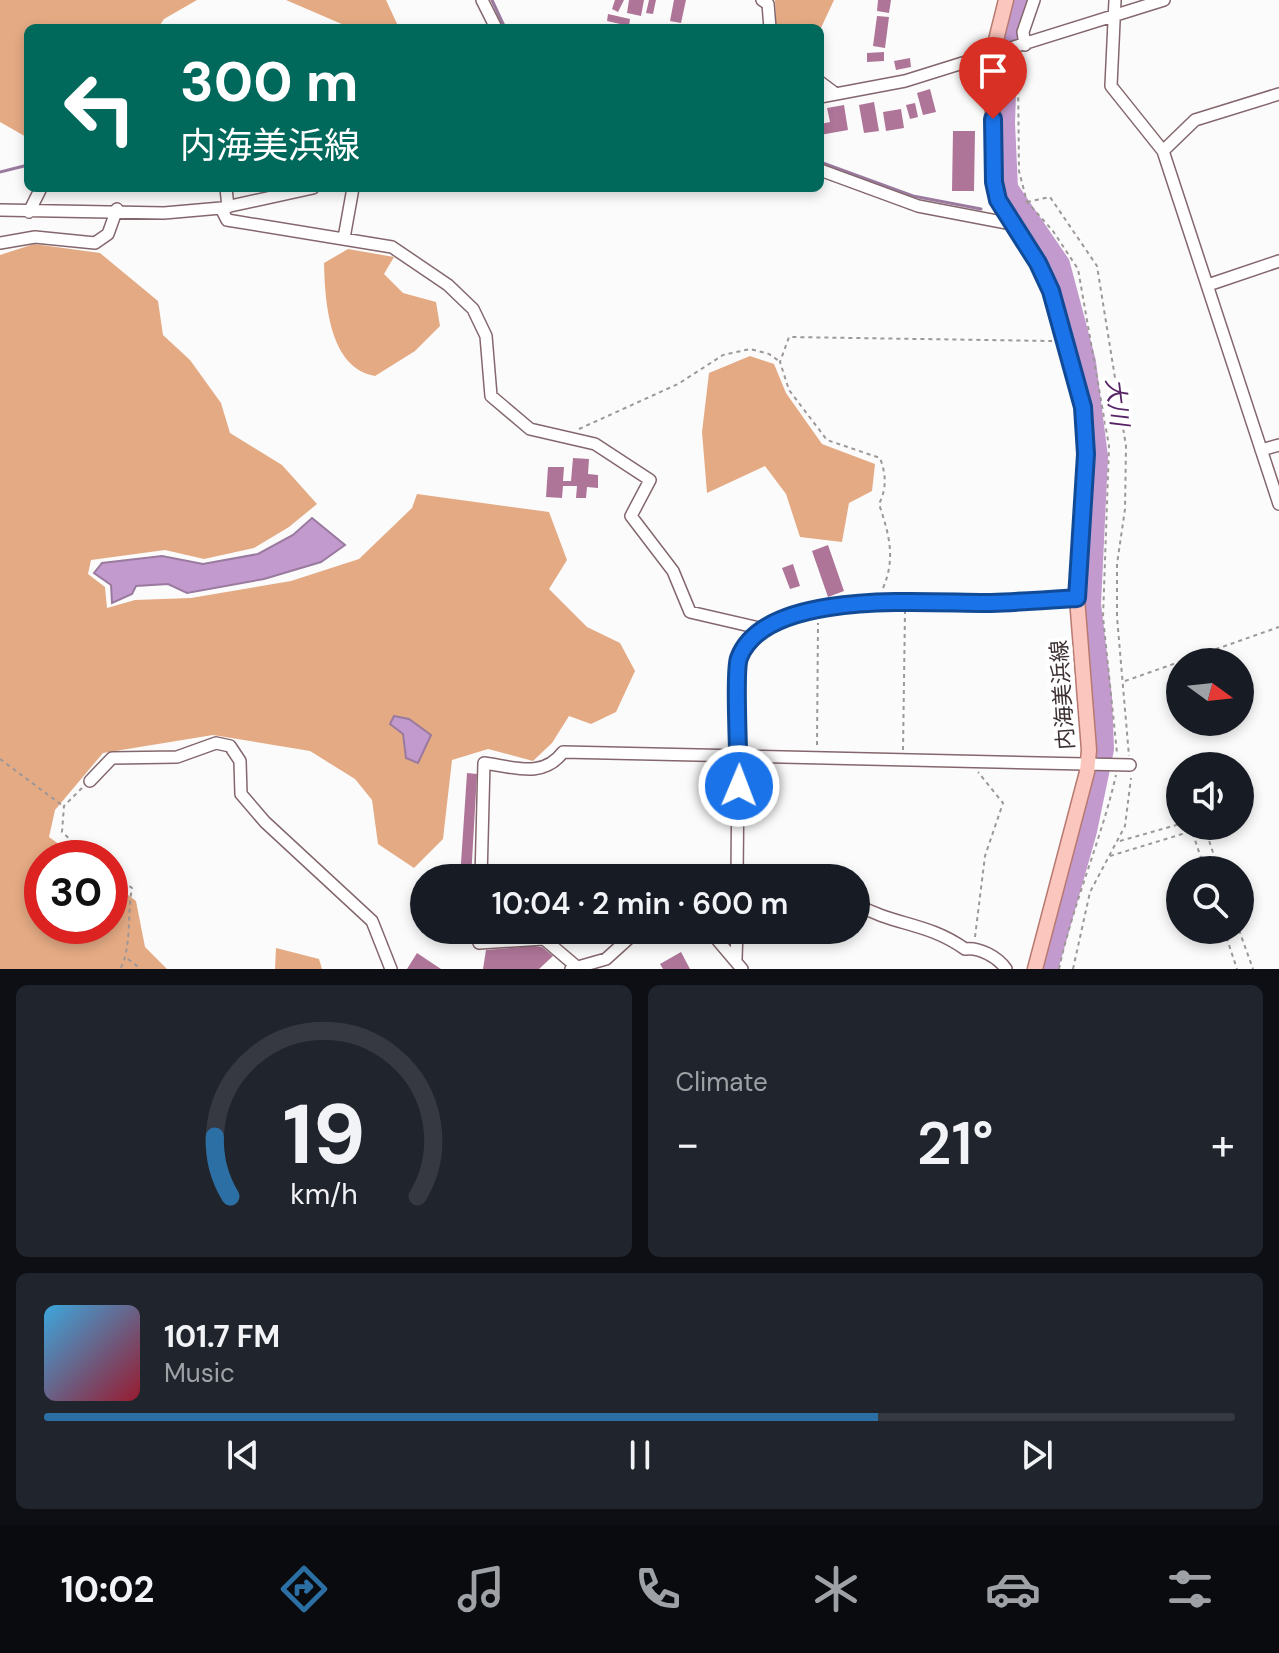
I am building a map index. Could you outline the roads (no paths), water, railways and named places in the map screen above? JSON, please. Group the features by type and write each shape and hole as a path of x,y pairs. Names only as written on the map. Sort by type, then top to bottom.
{"main road":[{"name":"内海美浜線","path":"1006,0 996,54 994,182 998,200 1038,263 1051,291 1083,407 1086,454 1077,598 1088,720 1088,763 1035,969"}],"street":[{"path":"482,0 494,24"},
{"path":"762,0 768,4 770,24"},
{"path":"1022,46 1023,32 1034,0"},
{"path":"1115,0 1111,86 1163,151 1279,504"},
{"path":"824,96 905,81 1164,0"},
{"path":"824,85 836,94"},
{"path":"1163,151 1195,120 1279,94"},
{"path":"824,171 918,206 1012,224"},
{"path":"29,212 39,192"},
{"path":"226,192 227,220 392,247 448,285 473,309 486,336 491,396 530,429 595,444 650,480 631,516 673,571 690,612 763,629"},
{"path":"0,210 117,209 164,213 224,208 295,192"},
{"path":"344,238 352,192"},
{"path":"0,243 35,237 95,243 108,234 117,209"},
{"path":"1208,285 1279,261"},
{"path":"1261,450 1279,445"},
{"path":"737,864 739,658 763,629 792,615 877,600 905,603 1077,598"},
{"path":"90,781 112,758 177,757 216,743 230,746 240,761 241,794 265,822 372,921 391,969"},
{"path":"481,864 484,763 540,770 554,764 563,752 1130,765"},
{"path":"870,912 941,932 965,949 973,948 1000,961 1006,969"},
{"path":"549,944 574,968 606,959 623,944"},
{"path":"721,944 739,964"},
{"path":"738,944 739,964"}],"waterway":[{"path":"492,0 503,24"},
{"name":"大川","path":"1023,0 1007,64 1005,123 1008,188 1060,264 1086,362 1098,457 1091,604 1102,697 1104,749 1087,831 1048,969"},
{"path":"824,163 913,196 981,209"},
{"path":"0,172 24,166"}]}
